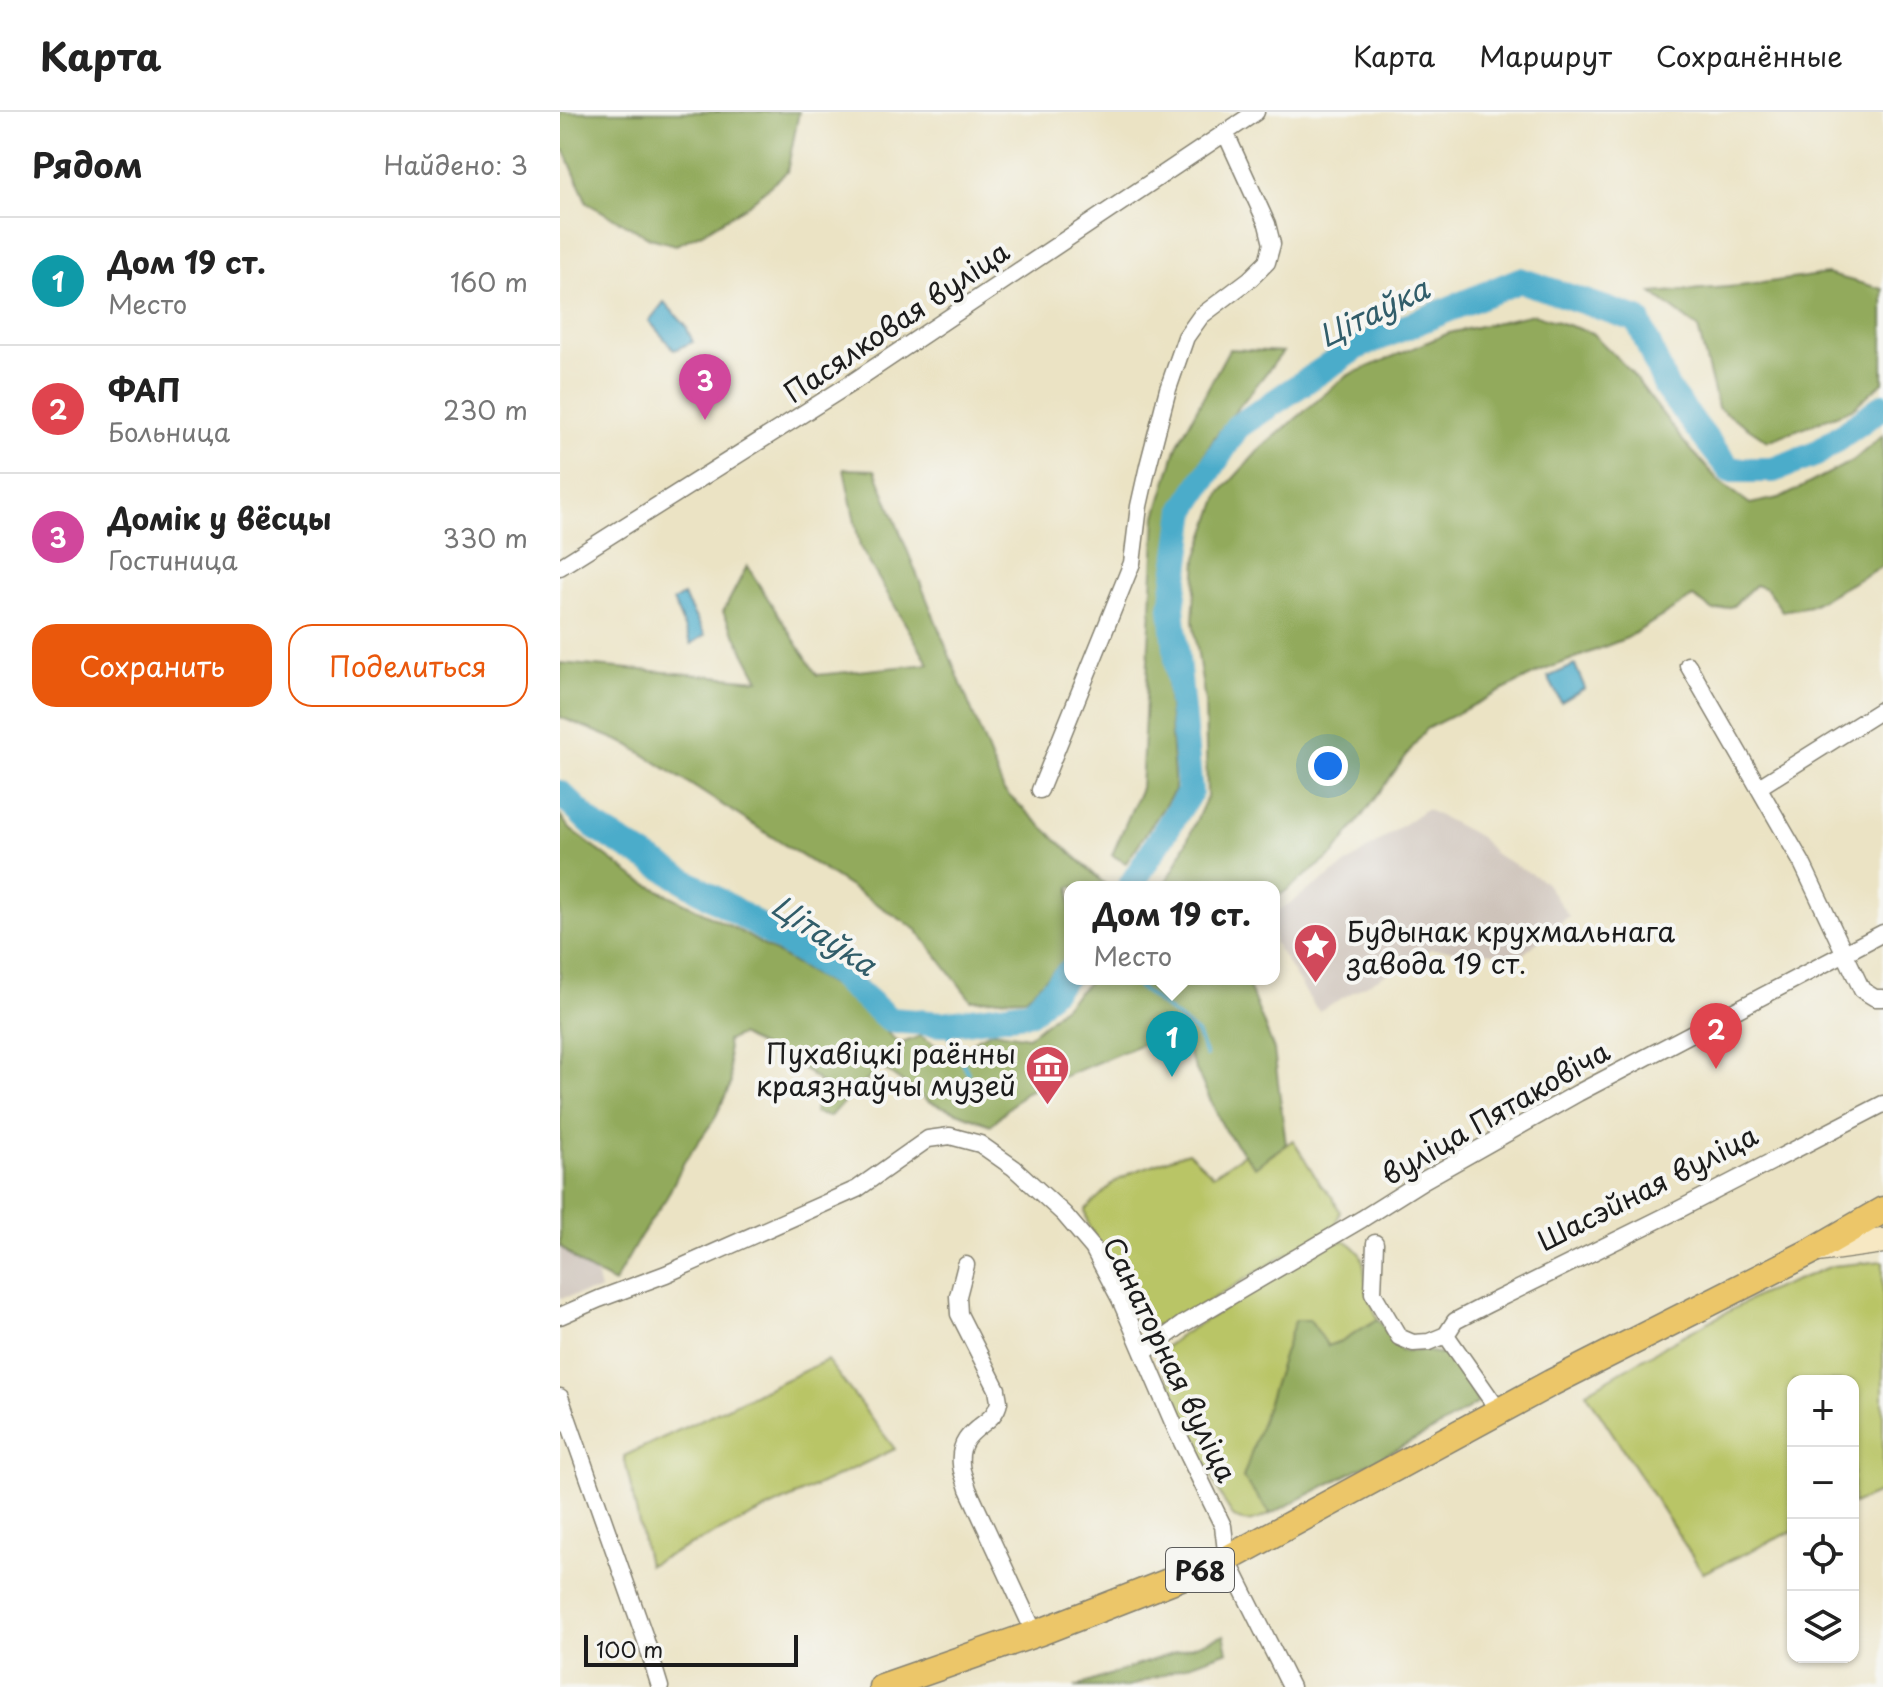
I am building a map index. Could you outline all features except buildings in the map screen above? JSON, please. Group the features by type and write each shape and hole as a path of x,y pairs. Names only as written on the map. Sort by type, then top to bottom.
{"main road":[{"name":"Р68","path":"882,1687 1035,1634 1227,1559 1551,1383 1814,1250 1883,1210"},
{"path":"1814,1250 1883,1241"}],"street":[{"name":"Пасялковая вуліца","path":"560,567 850,384 1256,112"},
{"path":"1040,790 1132,563 1148,466 1168,389 1186,337 1201,316 1267,262 1272,244 1267,224 1225,132"},
{"path":"1688,665 1802,863 1862,990 1875,998 1883,998"},
{"path":"1759,787 1883,709"},
{"name":"вуліца Пятаковіча","path":"1143,1353 1183,1324 1424,1180 1578,1093 1883,933"},
{"name":"Шасэйная вуліца","path":"1446,1335 1455,1321 1883,1104"},
{"name":"Санаторная вуліца","path":"560,1316 666,1274 857,1189 928,1139 950,1136 980,1144 1014,1168 1064,1214 1093,1248 1120,1299 1178,1434 1223,1526 1227,1559 1291,1687"},
{"path":"1375,1243 1373,1293 1399,1337 1413,1343 1429,1342 1446,1335 1499,1411"},
{"path":"966,1265 958,1296 959,1314 997,1389 999,1401 994,1412 968,1435 962,1447 961,1465 968,1489 1035,1634"},
{"path":"560,1397 660,1687"}],"shaded area":[{"path":"1426,809 1480,837 1495,854 1544,881 1569,916 1522,955 1431,949 1319,1011 1280,952 1280,910"},
{"path":"588,1241 600,1290 560,1298 560,1248"}],"green space":[{"path":"560,112 799,112 787,172 745,207 676,245 650,238 587,203 565,151 560,150"},
{"path":"1827,274 1883,289 1883,382 1852,409 1768,441 1718,408 1698,328 1652,293 1740,286"},
{"path":"1533,314 1592,333 1630,371 1684,442 1719,481 1750,504 1783,497 1854,460 1883,435 1883,566 1810,606 1782,611 1767,589 1755,585 1733,606 1714,611 1693,597 1627,638 1539,672 1426,729 1334,854 1280,895 1280,881 1166,881 1207,797 1205,702 1193,621 1197,558 1220,493 1260,449 1346,376 1449,333"},
{"path":"1229,349 1283,352 1214,438 1175,509 1162,611 1175,790 1126,863 1112,855 1141,788 1156,516 1177,446"},
{"path":"844,469 875,470 1004,791 1102,881 1064,881 1064,960 1026,998 971,1000 917,930 629,745 560,717 560,663 759,680 723,612 747,566 817,675 929,664 860,547"},
{"path":"560,816 571,830 637,879 736,929 842,992 900,1044 920,1036 959,1059 976,1039 993,1031 1028,1037 1086,985 1248,985 1274,1050 1286,1144 1255,1167 1225,1131 1181,1038 1168,1033 1024,1093 991,1125 928,1101 881,1067 829,1117 814,1113 823,1085 805,1070 740,1035 727,1041 731,1084 714,1120 684,1162 667,1197 614,1283 584,1267 560,1246"},
{"path":"1293,1140 1320,1184 1333,1198 1340,1212 1336,1225 1165,1327 1148,1323 1136,1311 1088,1225 1085,1210 1113,1183 1133,1172 1188,1152 1213,1175 1244,1154 1255,1167"},
{"path":"1346,1241 1362,1258 1368,1294 1378,1319 1327,1346 1310,1320 1243,1477 1271,1514 1253,1521 1240,1520 1235,1518 1220,1494 1187,1422 1163,1366 1164,1348 1333,1242"},
{"path":"1883,1261 1883,1491 1859,1501 1859,1375 1787,1375 1787,1534 1703,1573 1586,1392 1759,1295 1832,1266"},
{"path":"1378,1319 1401,1351 1431,1352 1451,1359 1465,1376 1478,1403 1432,1431 1271,1514 1243,1478 1295,1320 1310,1320 1328,1346"},
{"path":"827,1360 895,1449 648,1565 624,1456"},
{"path":"1224,1635 1228,1651 1128,1687 1075,1687"}],"water":[{"path":"664,302 686,326 693,342 674,350 649,321"},
{"path":"683,595 705,635 691,644 673,601"},
{"path":"1575,665 1585,688 1561,702 1548,677"}],"waterway":[{"name":"Цітаўка","path":"1134,881 1190,792 1172,608 1185,509 1237,427 1357,347 1520,280 1638,320 1667,389 1730,470 1773,470 1816,454 1883,406"},
{"name":"Цітаўка","path":"560,793 596,828 838,975 890,1020 943,1024 1031,1012 1064,977"},
{"path":"1136,985 1197,1033 1206,1056"},
{"path":"943,1024 968,1073"}],"place":[{"name":"Домік у вёсцы","path":"705,420"},
{"name":"Будынак крухмальнага завода 19 ст.","path":"1316,985"},
{"name":"ФАП","path":"1716,1069"},
{"name":"Дом 19 ст.","path":"1172,1077"},
{"name":"Пухавіцкі раённы краязнаўчы музей","path":"1047,1107"}]}
